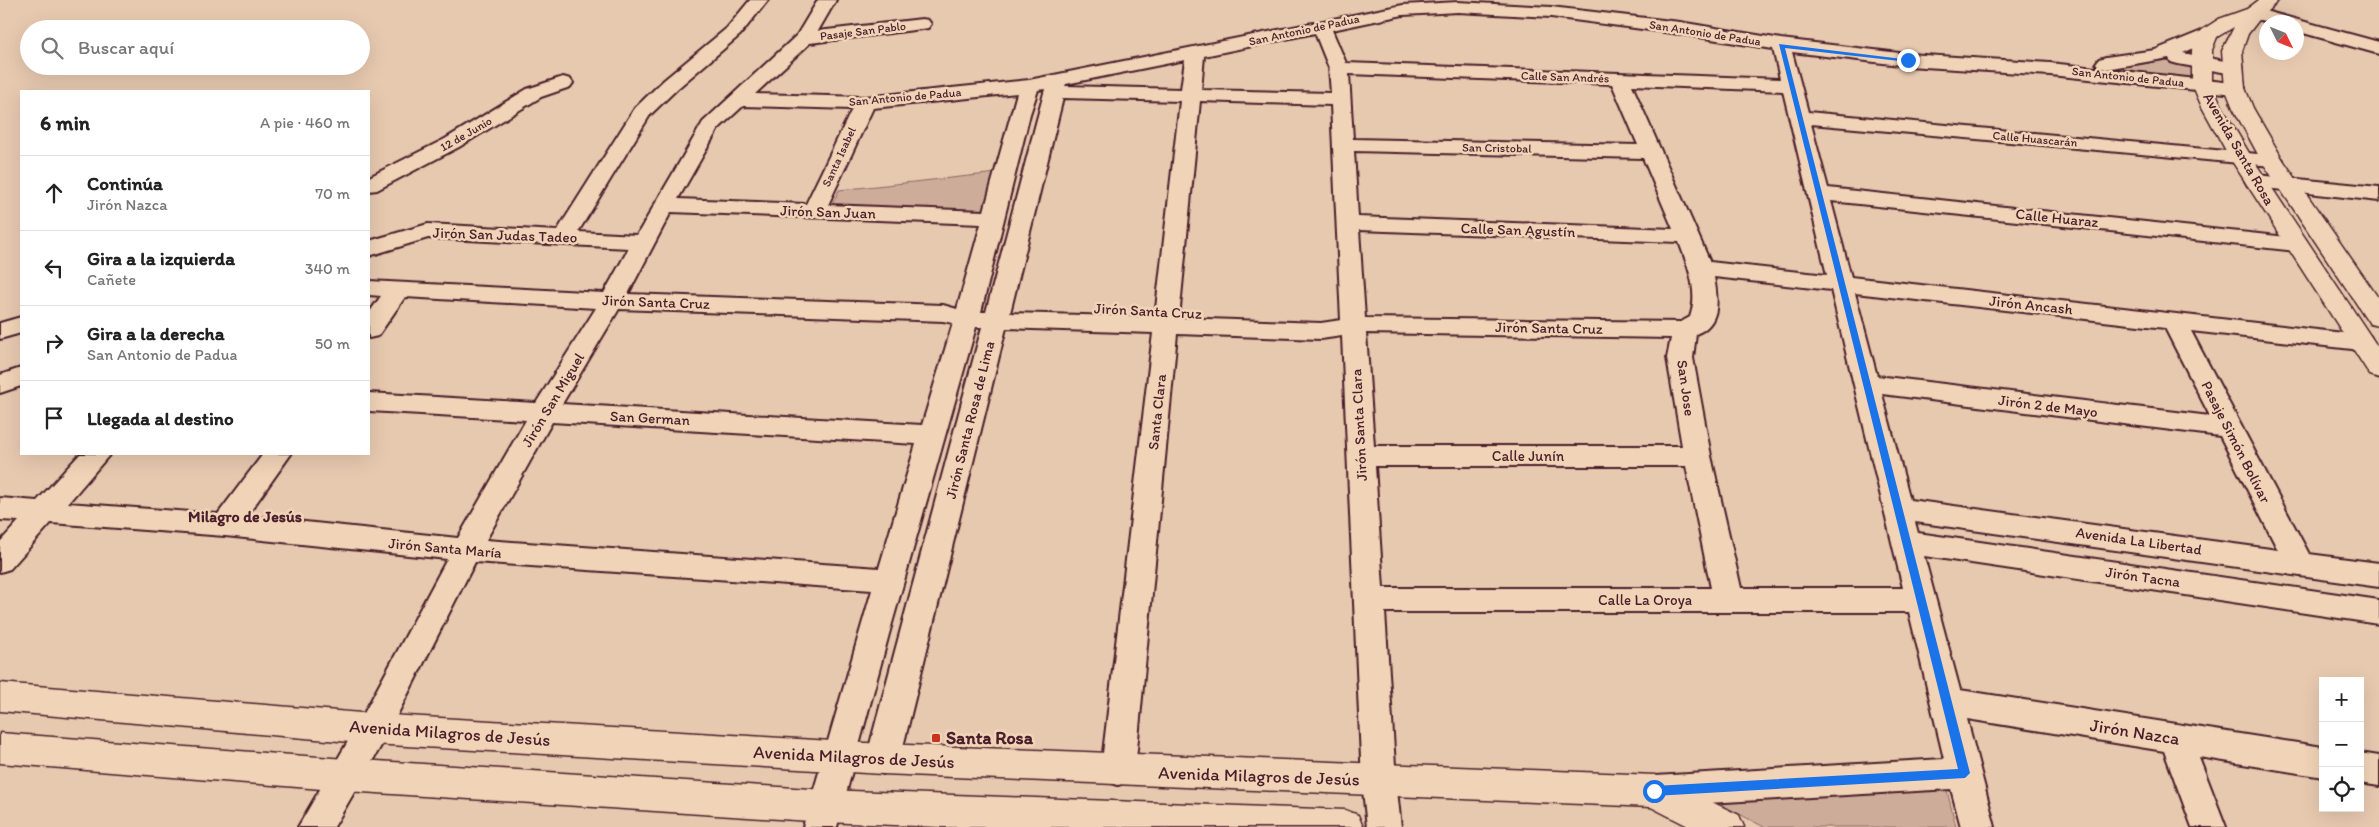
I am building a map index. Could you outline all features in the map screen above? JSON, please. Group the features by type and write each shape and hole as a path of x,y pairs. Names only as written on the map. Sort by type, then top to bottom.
{"street":[{"path":"564,238 642,112 657,94 729,36 743,22 759,0"},
{"name":"Jirón San Miguel","path":"315,827 372,729 466,550 544,412 612,300 710,126 804,38 827,0"},
{"path":"2234,78 2232,51 2239,33 2254,14 2270,0"},
{"name":"San Antonio de Padua","path":"738,100 865,103 1042,87 1320,26 1403,10 1458,7 1551,12 1680,28 1781,45 1908,60 2050,69 2202,84 2234,78"},
{"path":"2209,34 2226,23 2254,14 2259,15"},
{"name":"Pasaje San Pablo","path":"804,38 922,24"},
{"name":"Jirón Santa Clara","path":"1320,26 1339,68 1379,781 1384,827"},
{"path":"2304,27 2379,48"},
{"name":"San Antonio de Padua","path":"2050,69 2135,60 2163,55 2187,47 2209,34"},
{"name":"Avenida Santa Rosa","path":"2209,34 2202,50 2201,62 2202,84 2212,107 2241,158 2379,369"},
{"path":"1781,45 1978,827"},
{"name":"Santa Clara","path":"1118,770 1196,54"},
{"path":"2163,55 2201,62 2234,78"},
{"name":"Calle San Andrés","path":"1339,68 1791,85"},
{"name":"Avenida Santa Rosa","path":"2234,78 2243,108 2272,160 2379,318"},
{"path":"1620,80 1701,268 1705,300 1704,312 1698,323 1684,330"},
{"name":"12 de Junio","path":"370,184 452,143 534,93 563,83"},
{"path":"1042,87 1191,95 1340,99"},
{"name":"Jirón Santa Rosa de Lima","path":"823,816 931,435 960,312 992,218 1042,87"},
{"name":"Jirón Santa Rosa de Lima","path":"883,759 997,312 1042,87"},
{"name":"Santa Isabel","path":"814,211 865,103"},
{"name":"Calle Huascarán","path":"1799,116 2272,160"},
{"name":"San Cristobal","path":"1343,145 1651,152"},
{"path":"2256,181 2379,194"},
{"name":"Calle Huaraz","path":"1818,193 2297,244"},
{"name":"Jirón San Juan","path":"664,205 992,218"},
{"name":"Calle San Agustín","path":"1347,223 1688,236"},
{"name":"Jirón San Judas Tadeo","path":"370,249 397,238 428,231 643,242"},
{"name":"Jirón Ancash","path":"1701,268 2361,342"},
{"name":"Jirón Santa Cruz","path":"370,288 612,300 1167,319 1321,331 1354,326 1684,330"},
{"path":"370,329 399,289"},
{"name":"Pasaje Simón Bolívar","path":"2174,321 2299,563"},
{"path":"0,331 20,325"},
{"name":"San Jose","path":"1684,330 1680,358 1697,456 1729,600"},
{"path":"0,384 20,377"},
{"name":"Jirón 2 de Mayo","path":"1866,383 2230,428"},
{"name":"San German","path":"370,402 931,435"},
{"path":"0,562 95,455"},
{"path":"225,525 277,455"},
{"name":"Calle Junín","path":"1360,456 1697,456"},
{"name":"Jirón Santa María","path":"0,509 225,525 466,550 890,580"},
{"name":"Avenida La Libertad","path":"1898,509 2379,575"},
{"name":"Jirón Tacna","path":"1906,542 2379,612"},
{"name":"Calle La Oroya","path":"1369,600 1921,600"},
{"name":"Avenida Milagros de Jesús","path":"0,697 372,729 840,757 1654,791 1715,821"},
{"name":"Jirón Nazca","path":"1947,702 2319,761"},
{"path":"2176,739 2209,827"},
{"path":"0,748 346,775 823,816 1345,827"},
{"path":"2364,769 2379,771"},
{"path":"1654,791 1965,773"}],"shaded area":[{"path":"2165,60 2192,64 2193,80 2078,70 2131,66"},
{"path":"997,173 986,211 832,205 839,190"},
{"path":"1946,787 1956,827 1764,827 1713,800"}],"place":[{"name":"Santa Rosa","path":"936,738"}],"district":[{"name":"Milagro de Jesús","path":"245,516"}],"route":[{"path":"1654,791 1965,773 1781,45 1908,60"}]}
